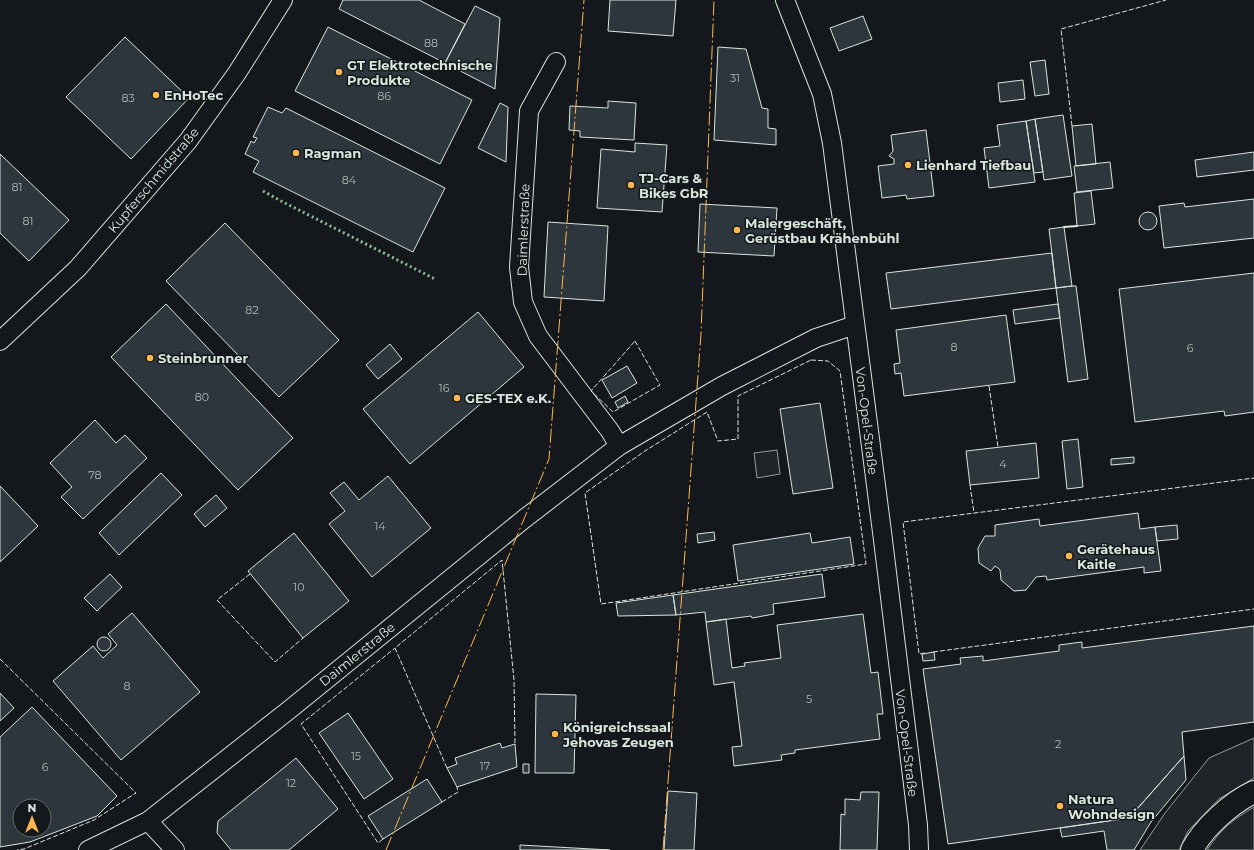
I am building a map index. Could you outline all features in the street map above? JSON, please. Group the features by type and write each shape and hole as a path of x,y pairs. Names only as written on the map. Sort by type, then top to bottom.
{"main road":[{"path":"1192,850 1196,842 1222,813 1244,797 1254,792"}],"street":[{"name":"Kupferschmidstraße","path":"0,341 78,268 188,142 237,73 283,0"},
{"name":"Von-Opel-Straße","path":"785,0 822,94 832,143 918,825 919,850"},
{"name":"Daimlerstraße","path":"556,62 529,111 518,267 523,302 538,336 610,431 619,446"},
{"name":"Daimlerstraße","path":"88,850 148,821 289,710 524,519 619,446 722,386 816,338 855,325"},
{"path":"148,821 175,850"}],"shaded area":[{"path":"777,450 780,474 757,478 754,453"},
{"path":"1254,738 1254,778 1219,799 1188,831 1179,850 1140,850 1165,813 1209,758"},
{"path":"1254,807 1254,850 1207,850 1217,836 1239,817"}],"building":[{"path":"343,0 419,0 465,24 445,63 339,9"},
{"path":"610,0 676,0 673,36 608,31"},
{"path":"475,6 500,18 495,89 445,63"},
{"path":"863,16 872,39 839,51 830,28"},
{"path":"328,27 472,100 440,164 295,91"},
{"path":"125,37 189,98 131,159 66,97"},
{"path":"718,47 746,49 762,108 768,109 768,128 776,129 776,145 714,140"},
{"path":"1045,60 1049,94 1035,96 1030,62"},
{"path":"1023,80 1025,99 1000,102 998,83"},
{"path":"608,101 636,103 634,140 580,137 580,131 569,130 570,106 608,108"},
{"path":"500,103 508,107 506,162 478,148"},
{"path":"268,107 282,113 286,108 445,188 413,252 253,172 259,161 245,154 251,141 254,143 257,138 253,137"},
{"path":"1063,115 1072,176 1044,180 1035,119"},
{"path":"1035,119 1043,172 1034,173 1026,121"},
{"path":"1026,121 1035,182 989,188 984,148 1000,146 997,125"},
{"path":"1092,124 1096,164 1076,166 1072,126"},
{"name":"Lienhard Tiefbau","path":"926,130 934,196 907,199 906,195 882,198 878,166 894,164 894,159 889,156 893,151 891,135"},
{"name":"TJ-Cars & Bikes GbR","path":"635,143 667,145 662,212 597,208 601,149 635,152"},
{"path":"1254,152 1254,170 1197,177 1195,160"},
{"path":"0,154 69,220 29,261 0,233"},
{"path":"1110,162 1113,188 1077,192 1074,166"},
{"path":"1091,191 1095,224 1077,226 1074,193"},
{"path":"1254,199 1254,238 1164,248 1159,206 1184,203 1185,207"},
{"name":"Malergeschäft, Gerüstbau Krähenbühl","path":"700,204 777,208 774,256 698,252"},
{"path":"1148,212 1154,215 1157,221 1154,227 1148,230 1142,227 1139,221 1142,215"},
{"path":"548,222 608,226 604,301 544,297"},
{"path":"225,223 339,340 279,397 166,281"},
{"path":"1064,227 1072,286 1056,288 1049,229"},
{"path":"1052,253 1056,288 891,309 886,273"},
{"path":"1254,273 1254,412 1225,416 1224,411 1135,422 1119,289"},
{"path":"1076,286 1088,379 1068,382 1056,288"},
{"path":"166,304 293,438 238,490 111,357"},
{"path":"1058,304 1060,318 1015,324 1013,310"},
{"path":"478,312 524,367 410,464 363,409"},
{"path":"1006,315 1015,382 904,396 901,373 895,374 894,364 900,363 896,330"},
{"path":"390,344 402,359 378,379 366,365"},
{"path":"627,366 637,383 612,398 602,380"},
{"path":"625,396 628,402 618,408 615,402"},
{"path":"820,403 833,488 793,494 780,409"},
{"path":"95,420 116,443 125,435 147,458 83,519 61,497 72,487 50,463"},
{"path":"1078,439 1083,487 1067,489 1062,441"},
{"path":"1036,443 1039,478 970,485 966,451"},
{"path":"1134,457 1134,463 1111,465 1111,459"},
{"path":"161,473 182,495 119,555 99,533"},
{"path":"388,476 431,528 372,577 329,524 345,511 330,493 344,482 359,500"},
{"path":"0,486 38,526 0,562"},
{"path":"216,495 227,508 205,527 194,514"},
{"name":"Gerätehaus Kaitle","path":"1138,513 1140,529 1155,527 1161,571 1144,573 1144,567 1047,580 1046,576 1036,577 1026,590 1014,591 1001,580 1000,570 998,568 995,566 991,571 979,563 978,548 985,536 995,536 995,525 1039,519 1040,526"},
{"path":"1177,525 1178,539 1157,541 1155,527"},
{"path":"714,532 715,540 698,543 697,534"},
{"path":"294,533 349,601 303,638 248,571"},
{"path":"810,533 812,543 850,537 854,564 738,581 733,545"},
{"path":"110,574 122,587 97,611 84,598"},
{"path":"822,574 825,597 773,604 774,614 752,618 751,616 706,622 705,612 676,615 673,595"},
{"path":"673,595 676,615 618,616 616,603"},
{"path":"132,613 200,692 121,760 53,681 93,646 103,658 117,645 108,634"},
{"path":"863,614 871,673 878,672 883,714 877,714 880,739 795,750 795,753 781,755 782,760 734,766 732,747 742,746 734,682 714,685 706,622 726,619 732,668 745,666 744,663 781,658 777,625"},
{"path":"1254,626 1254,722 1182,732 1184,756 1129,818 948,844 923,669 961,664 960,658 983,656 983,661 1059,651 1059,645 1082,642 1082,648"},
{"path":"104,637 109,639 111,644 109,649 104,651 99,649 97,644 99,639"},
{"path":"934,652 935,660 923,661 922,654"},
{"path":"0,693 14,708 0,721"},
{"name":"Königreichssaal Jehovas Zeugen","path":"536,694 576,695 574,773 535,773"},
{"path":"32,707 117,796 97,816 52,833 52,798 12,798 12,838 40,838 30,842 0,847 0,737"},
{"path":"348,713 393,779 364,799 319,733"},
{"path":"500,743 502,748 515,744 517,767 457,787 447,768 457,764 455,758"},
{"path":"1184,756 1186,780 1151,822 1134,850 1107,850 1104,831 1062,837 1060,828 1129,818"},
{"path":"296,758 338,809 289,850 231,850 217,833 218,821"},
{"path":"523,764 529,764 529,773 523,773"},
{"path":"427,779 442,802 383,839 368,816"},
{"path":"668,791 697,793 694,850 664,850"},
{"path":"861,792 879,792 877,850 840,850 841,814 845,815 845,799 860,800"},
{"path":"520,845 610,850 520,850"}],"hedge":[{"path":"263,191 435,279"}],"fence":[{"path":"1072,126 1061,29 1166,0"},
{"path":"635,341 660,385 613,412 591,391 635,341"},
{"path":"811,360 828,361 840,371 866,564 601,604 585,493 645,451 707,412 718,441 738,439 738,396 811,360"},
{"path":"989,386 998,447"},
{"path":"925,653 919,654 903,522 1254,478"},
{"path":"970,485 974,513"},
{"path":"447,768 395,648 502,560 514,680 515,744"},
{"path":"250,574 217,600 275,662 303,638"},
{"path":"933,652 1254,609"},
{"path":"383,839 378,843 301,724 395,648"},
{"path":"0,659 136,793 94,820 24,849 17,850"},
{"path":"442,802 458,792 457,787"}],"wall":[{"path":"1064,227 1077,226"}],"power":[{"path":"386,850 549,459 584,0"},
{"path":"663,850 701,334 714,0"}],"place":[{"name":"GT Elektrotechnische Produkte","path":"339,72"},
{"name":"EnHoTec","path":"156,95"},
{"name":"Ragman","path":"296,153"},
{"name":"Lienhard Tiefbau","path":"908,165"},
{"name":"TJ-Cars & Bikes GbR","path":"631,185"},
{"name":"Malergeschäft, Gerüstbau Krähenbühl","path":"737,230"},
{"name":"Steinbrunner","path":"150,358"},
{"name":"GES-TEX e.K.","path":"457,398"},
{"name":"Gerätehaus Kaitle","path":"1069,556"},
{"name":"Königreichssaal Jehovas Zeugen","path":"555,734"},
{"name":"Natura Wohndesign","path":"1060,806"}]}
